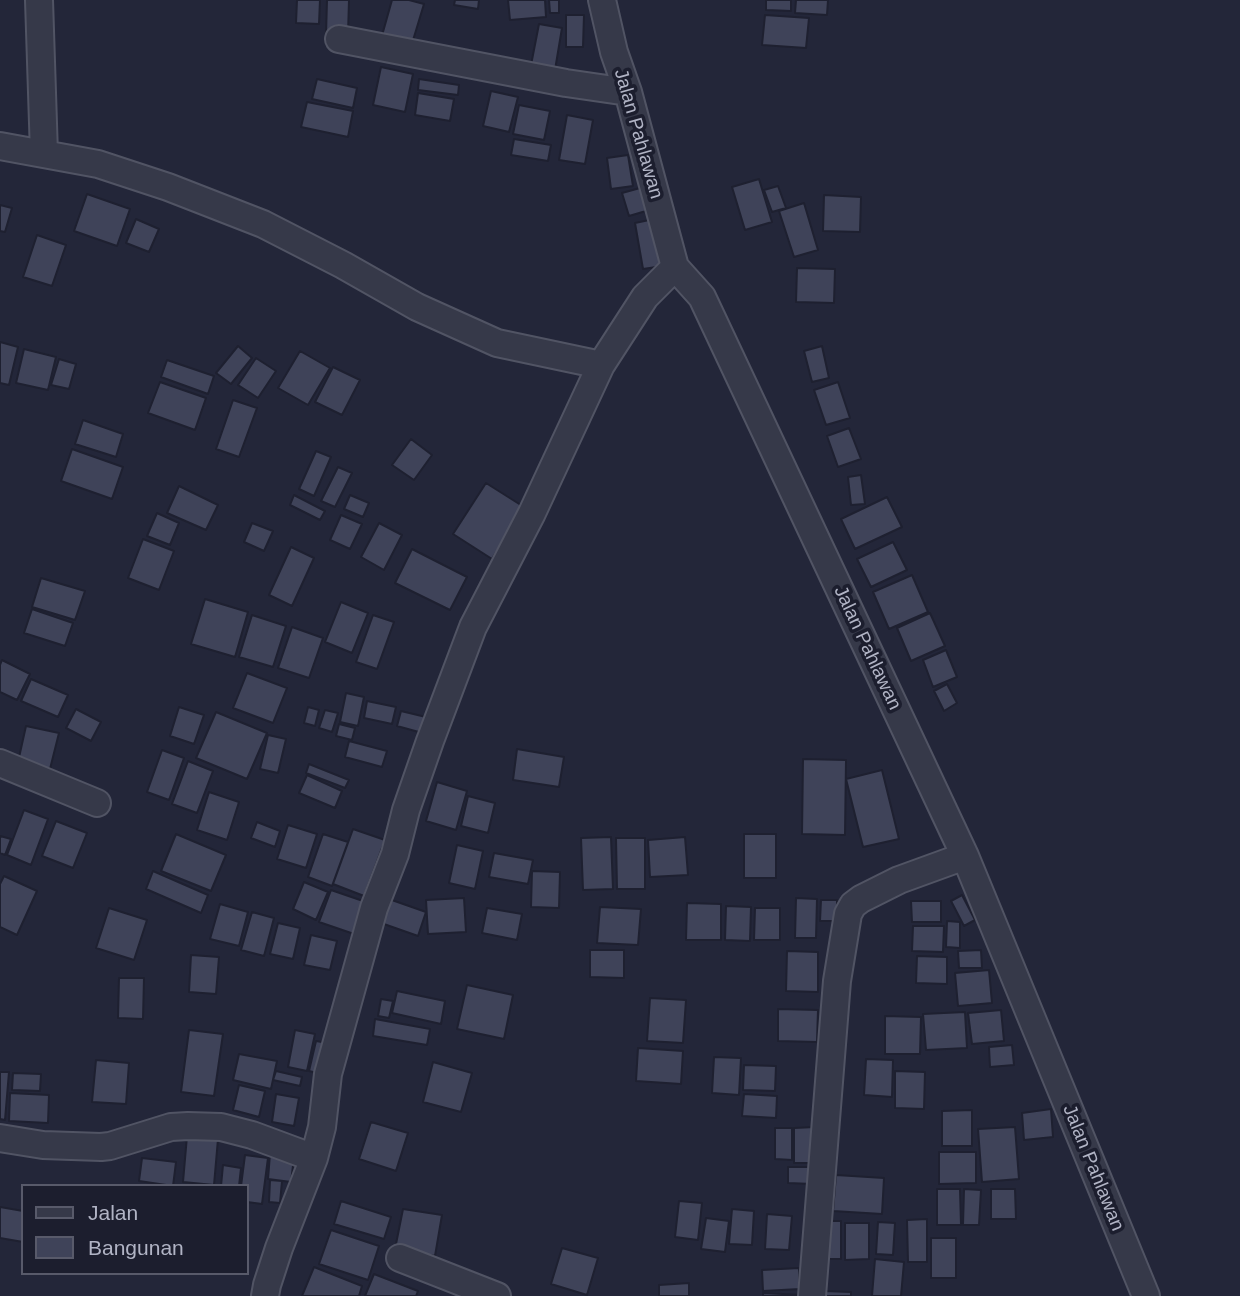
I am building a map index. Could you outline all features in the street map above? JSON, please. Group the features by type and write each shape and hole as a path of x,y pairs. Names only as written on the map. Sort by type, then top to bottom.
{"street":[{"path":"39,0 44,154"},
{"name":"Jalan Pahlawan","path":"602,0 614,52 628,92 675,267 702,297 965,856 1146,1296"},
{"path":"339,39 628,92"},
{"path":"0,146 98,164 168,187 262,224 417,307 497,343 601,365"},
{"path":"265,1296 279,1248 314,1157 322,1126 328,1074 374,908 395,854 406,810 430,741 474,626 532,513 601,365 645,298 675,267"},
{"path":"0,763 97,803"},
{"path":"812,1296 837,981 848,914 853,905 861,899 900,880 965,856"},
{"path":"0,1138 43,1144 101,1147 172,1128 221,1126 314,1157"},
{"path":"400,1258 497,1296"}],"building":[{"path":"297,0 320,0 319,24 296,23"},
{"path":"327,0 349,0 348,35 326,35"},
{"path":"392,0 409,0 424,4 411,47 381,39"},
{"path":"455,0 479,0 478,9 454,5"},
{"path":"508,0 545,0 546,17 510,20"},
{"path":"549,0 559,0 559,13 550,13"},
{"path":"766,0 791,0 791,11 766,10"},
{"path":"796,0 828,0 827,15 795,13"},
{"path":"566,15 584,15 583,47 566,47"},
{"path":"765,15 809,18 806,48 762,45"},
{"path":"539,24 562,28 555,70 531,65"},
{"path":"381,67 413,74 405,112 373,105"},
{"path":"317,79 357,88 353,108 312,99"},
{"path":"419,79 459,85 458,95 418,90"},
{"path":"491,91 518,97 509,132 483,126"},
{"path":"418,93 454,99 450,121 415,115"},
{"path":"307,102 353,111 348,137 301,127"},
{"path":"519,105 550,111 544,140 513,134"},
{"path":"567,115 593,120 585,164 559,160"},
{"path":"514,139 551,145 548,161 511,155"},
{"path":"628,155 633,186 611,189 607,158"},
{"path":"759,179 772,222 745,230 732,187"},
{"path":"778,186 786,208 772,212 764,190"},
{"path":"640,188 646,211 629,216 622,193"},
{"path":"87,194 130,209 117,246 74,231"},
{"path":"824,195 861,197 860,232 823,231"},
{"path":"804,203 818,250 794,257 779,211"},
{"path":"0,205 12,208 5,232 0,231"},
{"path":"136,219 159,229 149,252 126,243"},
{"path":"654,219 663,266 643,269 635,223"},
{"path":"37,235 66,245 52,286 23,277"},
{"path":"797,268 835,269 834,303 796,302"},
{"path":"0,342 18,347 9,385 0,383"},
{"path":"238,346 252,358 231,384 216,373"},
{"path":"822,346 829,378 812,382 804,351"},
{"path":"24,349 56,357 48,390 16,383"},
{"path":"300,351 330,368 308,405 278,388"},
{"path":"256,358 276,371 258,398 238,385"},
{"path":"59,359 76,364 69,389 51,385"},
{"path":"167,360 214,376 208,394 161,377"},
{"path":"333,367 360,380 342,415 315,402"},
{"path":"160,382 206,398 195,430 148,413"},
{"path":"838,382 850,418 826,425 814,390"},
{"path":"233,400 257,408 239,457 216,449"},
{"path":"83,420 123,434 116,457 75,444"},
{"path":"849,428 861,459 838,467 827,436"},
{"path":"411,439 432,455 414,480 392,465"},
{"path":"72,449 123,467 112,499 61,481"},
{"path":"316,451 331,457 314,496 299,489"},
{"path":"338,467 352,473 335,507 321,501"},
{"path":"861,475 865,504 851,505 848,477"},
{"path":"486,483 524,507 492,559 453,534"},
{"path":"179,486 218,505 206,530 167,513"},
{"path":"294,495 325,511 320,520 290,505"},
{"path":"350,495 369,503 363,517 344,509"},
{"path":"887,497 902,527 855,549 841,519"},
{"path":"157,513 179,523 170,545 147,536"},
{"path":"341,515 362,524 350,549 330,540"},
{"path":"252,523 273,531 264,551 244,542"},
{"path":"379,523 402,535 384,570 361,557"},
{"path":"143,539 174,551 159,590 128,578"},
{"path":"893,542 907,570 871,587 857,559"},
{"path":"291,547 314,558 292,606 269,595"},
{"path":"412,549 467,577 450,610 395,583"},
{"path":"912,575 928,612 889,629 873,592"},
{"path":"41,578 85,591 75,620 32,607"},
{"path":"205,599 248,612 235,657 191,644"},
{"path":"341,602 368,613 352,653 325,642"},
{"path":"32,609 73,623 65,646 24,633"},
{"path":"930,613 945,646 911,661 897,628"},
{"path":"252,615 286,626 273,667 239,657"},
{"path":"373,615 394,622 377,669 356,662"},
{"path":"292,627 323,638 309,678 278,668"},
{"path":"946,650 957,677 933,687 923,660"},
{"path":"2,660 30,674 17,700 0,692"},
{"path":"247,673 287,688 273,723 233,708"},
{"path":"31,679 68,695 58,717 21,701"},
{"path":"947,684 957,703 944,711 934,691"},
{"path":"346,693 364,697 358,726 340,722"},
{"path":"367,701 396,707 392,724 364,718"},
{"path":"179,707 204,715 194,744 170,736"},
{"path":"308,707 319,710 315,726 304,723"},
{"path":"76,709 101,722 91,741 66,728"},
{"path":"325,710 338,713 332,732 319,728"},
{"path":"401,711 430,718 426,734 397,726"},
{"path":"216,712 267,733 247,779 196,758"},
{"path":"339,724 355,728 352,740 336,736"},
{"path":"26,726 59,733 50,769 18,762"},
{"path":"268,735 286,739 278,773 260,769"},
{"path":"349,741 387,751 382,767 345,757"},
{"path":"517,749 564,757 559,787 513,780"},
{"path":"162,750 184,758 169,800 147,792"},
{"path":"803,759 846,760 845,835 802,834"},
{"path":"188,761 213,771 197,813 172,804"},
{"path":"309,764 349,780 345,788 306,773"},
{"path":"882,770 899,839 863,847 846,779"},
{"path":"307,775 342,791 335,808 299,793"},
{"path":"437,782 467,791 456,830 426,821"},
{"path":"209,792 239,802 227,840 197,830"},
{"path":"468,796 495,803 488,833 461,826"},
{"path":"24,810 48,819 31,865 7,855"},
{"path":"56,821 87,833 73,868 42,856"},
{"path":"257,822 280,831 275,847 251,838"},
{"path":"288,825 317,834 306,868 277,859"},
{"path":"353,829 385,840 364,896 333,884"},
{"path":"176,834 226,855 211,891 161,871"},
{"path":"323,834 348,842 332,886 308,877"},
{"path":"744,834 776,834 776,878 744,878"},
{"path":"0,836 11,839 5,855 0,853"},
{"path":"611,837 613,889 583,890 581,838"},
{"path":"685,837 688,875 650,877 648,840"},
{"path":"616,838 645,838 645,889 617,889"},
{"path":"457,845 483,851 475,889 449,883"},
{"path":"494,853 533,860 528,884 489,877"},
{"path":"153,871 208,895 201,913 146,889"},
{"path":"532,871 560,872 559,908 531,907"},
{"path":"4,876 37,891 17,935 0,927 0,884"},
{"path":"304,882 328,892 316,920 293,909"},
{"path":"331,890 366,902 354,934 319,922"},
{"path":"962,895 975,920 964,926 951,901"},
{"path":"464,898 466,932 428,934 426,900"},
{"path":"796,898 817,899 816,938 795,938"},
{"path":"389,899 426,912 418,936 381,923"},
{"path":"821,900 837,900 837,921 820,921"},
{"path":"911,901 941,901 941,922 912,922"},
{"path":"687,903 721,904 721,940 686,940"},
{"path":"220,904 248,912 239,946 210,939"},
{"path":"726,906 751,907 750,941 725,940"},
{"path":"600,907 641,909 638,945 597,943"},
{"path":"109,908 147,920 134,960 96,948"},
{"path":"487,908 522,914 517,940 482,933"},
{"path":"755,908 780,908 780,940 754,940"},
{"path":"252,912 274,918 264,956 241,950"},
{"path":"947,921 960,922 960,948 946,947"},
{"path":"278,923 300,928 293,959 270,954"},
{"path":"913,926 944,926 943,952 912,951"},
{"path":"311,935 337,941 330,970 304,965"},
{"path":"590,950 624,950 624,978 590,977"},
{"path":"981,950 982,968 959,968 958,951"},
{"path":"787,951 818,952 818,992 786,991"},
{"path":"191,955 219,957 216,994 189,992"},
{"path":"917,956 947,957 947,984 916,983"},
{"path":"989,970 992,1003 958,1006 955,973"},
{"path":"119,978 144,978 143,1019 118,1018"},
{"path":"467,985 513,995 504,1039 457,1029"},
{"path":"397,991 445,1001 441,1024 392,1013"},
{"path":"650,998 686,1000 683,1043 647,1041"},
{"path":"381,999 393,1001 389,1018 378,1016"},
{"path":"778,1009 818,1010 817,1042 778,1041"},
{"path":"1001,1010 1004,1041 972,1044 968,1013"},
{"path":"965,1012 967,1048 926,1050 923,1014"},
{"path":"885,1016 921,1017 920,1054 885,1054"},
{"path":"375,1019 430,1029 427,1045 373,1036"},
{"path":"189,1030 223,1034 214,1096 181,1092"},
{"path":"295,1030 315,1034 307,1071 288,1067"},
{"path":"316,1041 328,1043 321,1074 309,1071"},
{"path":"1012,1045 1014,1065 990,1067 989,1047"},
{"path":"638,1048 683,1051 681,1084 636,1081"},
{"path":"239,1054 277,1061 271,1089 233,1080"},
{"path":"714,1057 741,1058 739,1095 712,1093"},
{"path":"866,1059 893,1060 892,1097 864,1095"},
{"path":"96,1060 129,1063 126,1104 92,1102"},
{"path":"433,1062 472,1073 461,1112 423,1102"},
{"path":"744,1065 776,1066 775,1091 743,1090"},
{"path":"276,1071 302,1077 300,1086 273,1080"},
{"path":"895,1071 925,1072 924,1109 895,1108"},
{"path":"0,1072 9,1072 5,1120 0,1119"},
{"path":"13,1073 41,1074 40,1091 12,1090"},
{"path":"239,1085 265,1091 259,1117 233,1110"},
{"path":"10,1093 49,1095 48,1123 9,1121"},
{"path":"276,1094 299,1098 294,1126 272,1122"},
{"path":"744,1094 777,1096 776,1118 742,1116"},
{"path":"1051,1109 1053,1137 1024,1140 1022,1113"},
{"path":"972,1110 972,1146 942,1146 942,1111"},
{"path":"371,1122 408,1133 396,1171 359,1159"},
{"path":"815,1127 816,1163 794,1163 794,1128"},
{"path":"1015,1127 1019,1179 982,1182 978,1129"},
{"path":"775,1128 792,1128 792,1160 775,1159"},
{"path":"187,1136 218,1139 214,1184 183,1182"},
{"path":"939,1152 976,1152 976,1183 939,1184"},
{"path":"270,1154 294,1157 291,1182 268,1179"},
{"path":"245,1155 268,1158 262,1204 248,1202 248,1184 241,1184"},
{"path":"142,1158 176,1162 173,1184 139,1181"},
{"path":"223,1165 241,1168 239,1184 221,1184"},
{"path":"788,1167 812,1167 812,1184 788,1183"},
{"path":"836,1175 884,1178 882,1214 833,1211"},
{"path":"270,1180 282,1181 280,1203 269,1202"},
{"path":"937,1189 960,1189 961,1225 937,1225"},
{"path":"964,1189 981,1190 979,1225 963,1225"},
{"path":"991,1189 1015,1189 1016,1219 991,1219"},
{"path":"341,1201 391,1217 384,1239 334,1224"},
{"path":"679,1201 702,1203 698,1240 675,1237"},
{"path":"0,1207 21,1211 21,1242 0,1238"},
{"path":"403,1209 442,1215 435,1256 395,1249"},
{"path":"732,1209 754,1211 752,1245 729,1244"},
{"path":"767,1214 792,1216 789,1250 765,1249"},
{"path":"706,1218 729,1221 725,1252 701,1249"},
{"path":"927,1219 927,1262 908,1262 907,1220"},
{"path":"826,1221 841,1221 841,1259 826,1259"},
{"path":"878,1222 895,1223 893,1255 876,1254"},
{"path":"845,1223 869,1223 869,1259 845,1260"},
{"path":"331,1230 379,1246 368,1280 319,1264"},
{"path":"931,1238 956,1238 956,1278 931,1278"},
{"path":"562,1248 598,1258 587,1295 551,1284"},
{"path":"875,1259 904,1262 901,1296 872,1296"},
{"path":"314,1267 362,1286 359,1296 302,1296"},
{"path":"799,1268 800,1289 763,1291 762,1270"},
{"path":"374,1274 418,1291 416,1296 365,1296"},
{"path":"689,1283 689,1296 659,1296 659,1285"},
{"path":"824,1291 851,1292 851,1296 823,1296"},
{"path":"763,1293 802,1295 802,1296 763,1296"}]}
